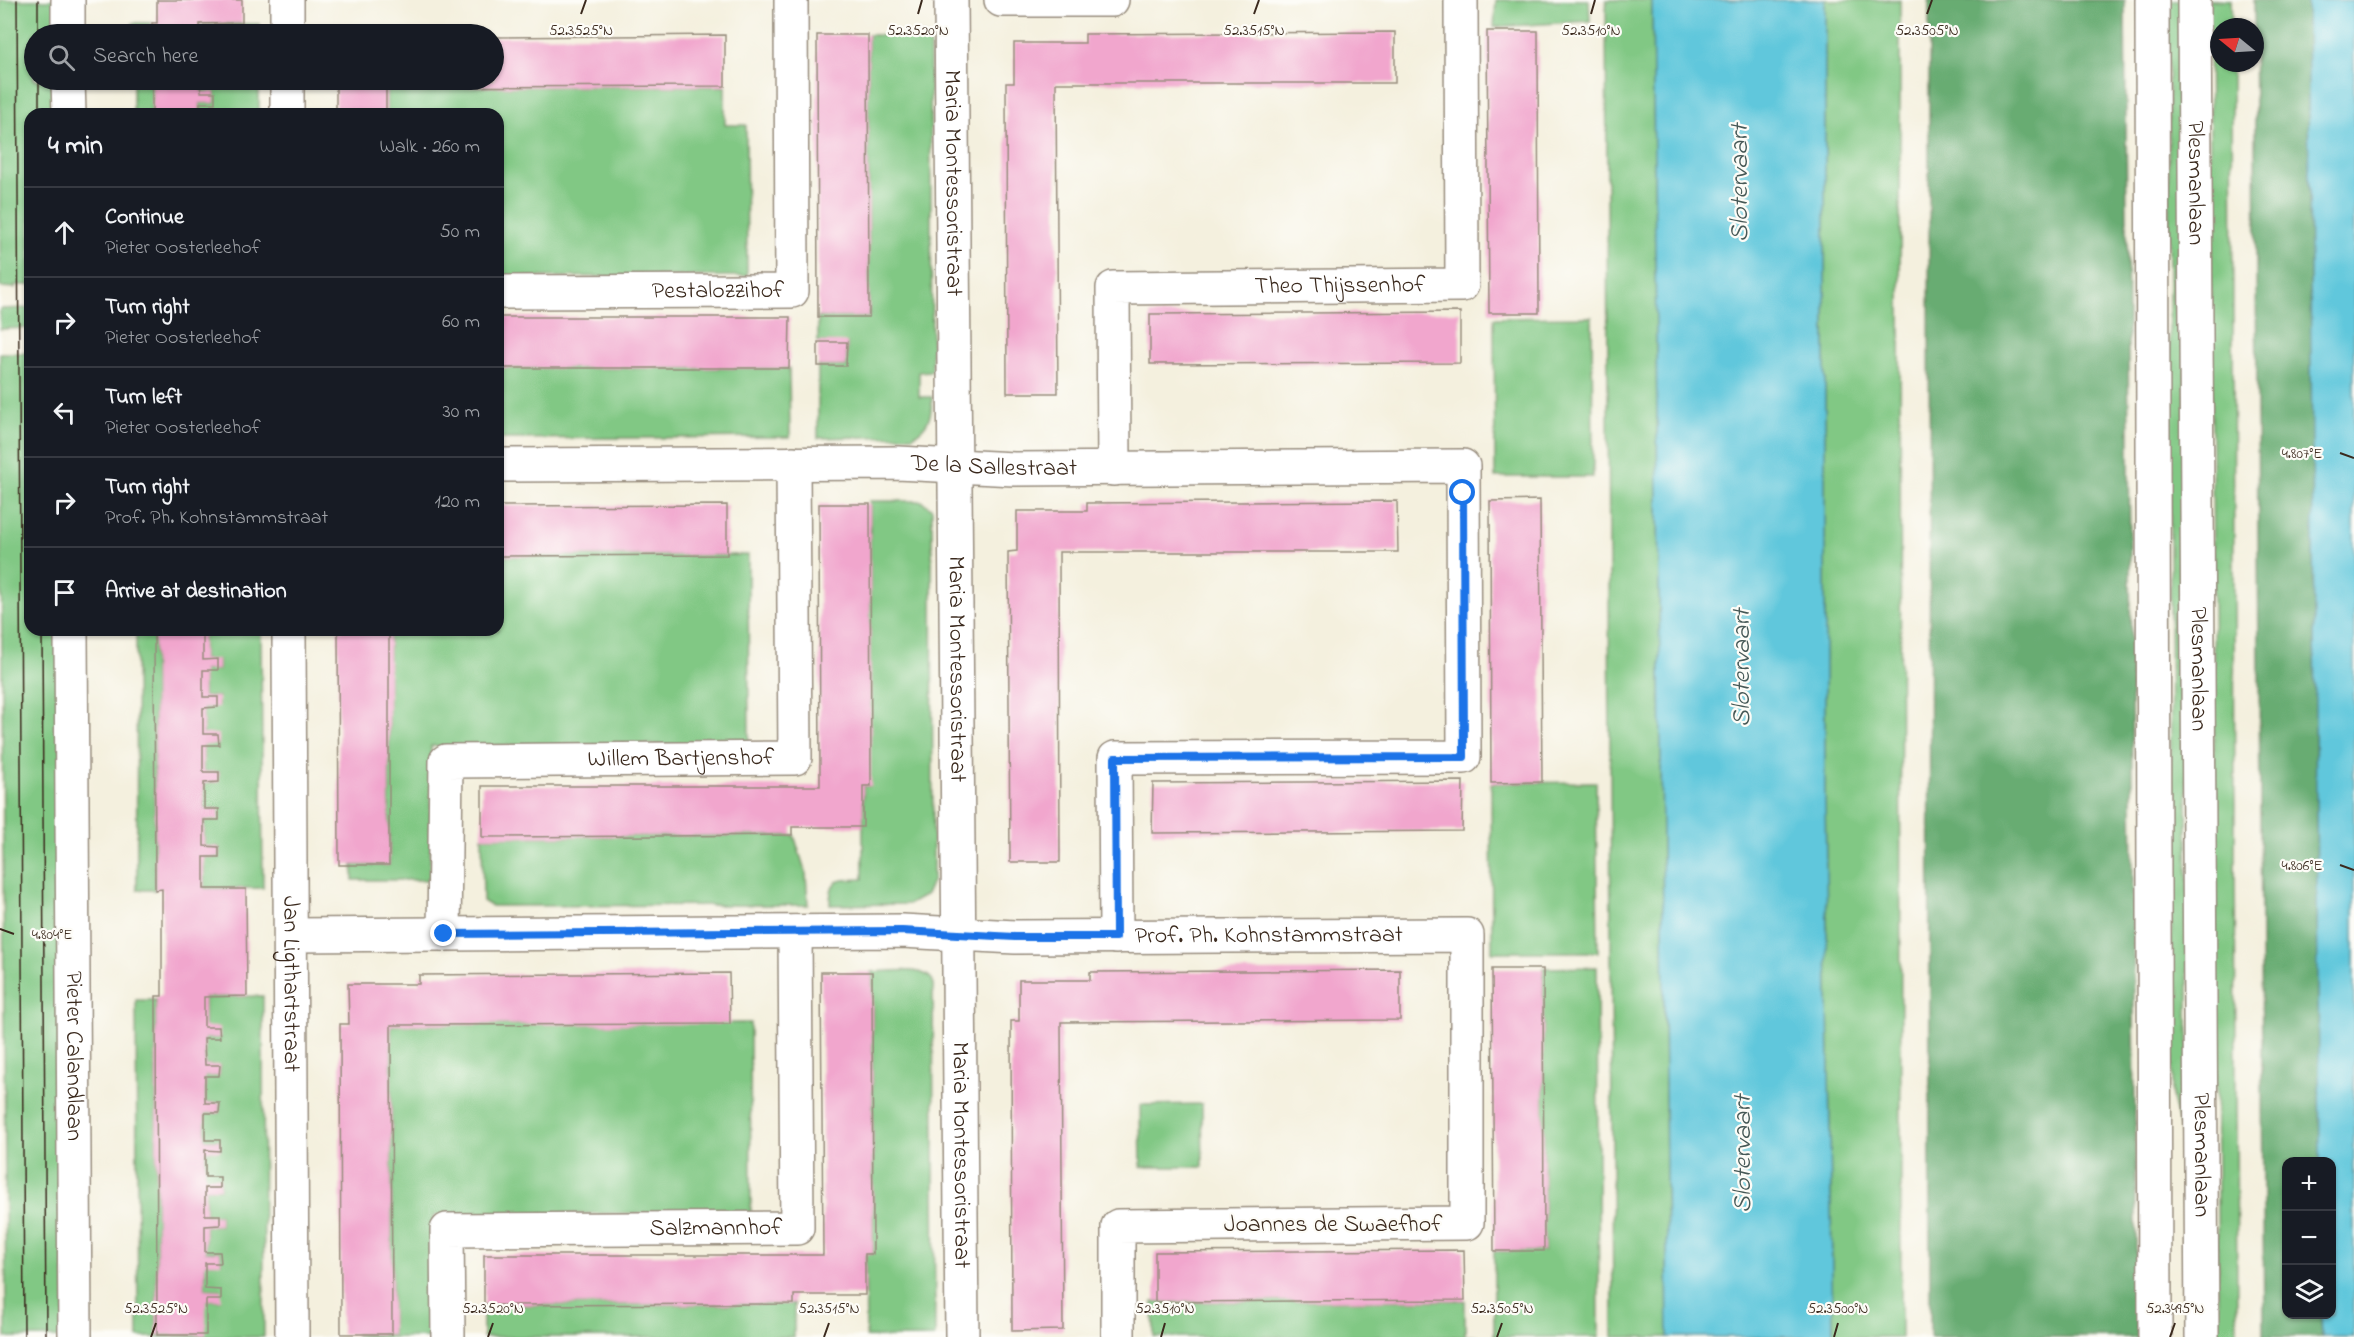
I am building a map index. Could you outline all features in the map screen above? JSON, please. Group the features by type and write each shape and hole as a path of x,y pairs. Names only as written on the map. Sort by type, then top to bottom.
{"street":[{"path":"68,0 68,24"},
{"path":"287,0 287,24"},
{"name":"Pestalozzihof","path":"504,292 792,291 791,0"},
{"name":"Maria Montessoristraat","path":"951,0 962,1337"},
{"path":"1001,0 1112,0"},
{"name":"Theo Thijssenhof","path":"1114,469 1113,288 1462,285 1461,0"},
{"name":"Plesmanlaan","path":"2152,0 2156,1337"},
{"name":"Plesmanlaan","path":"2194,0 2202,1337"},
{"path":"68,90 69,108"},
{"path":"287,90 287,108"},
{"name":"De la Sallestraat","path":"504,465 793,463 1114,469 1463,466 1464,757 1115,758 1116,937"},
{"name":"Willem Bartjenshof","path":"444,934 446,761 795,758 793,463"},
{"name":"Pieter Calandlaan","path":"70,636 75,1337"},
{"name":"Jan Ligthartstraat","path":"289,636 292,1337"},
{"name":"Prof. Ph. Kohnstammstraat","path":"291,935 902,931 1116,937 1467,935 1467,959"},
{"name":"Salzmannhof","path":"448,1337 447,1230 797,1228 795,932"},
{"name":"Joannes de Swaefhof","path":"1118,1337 1118,1226 1467,1224 1467,959"}],"green space":[{"path":"0,0 57,0 57,24 24,24 24,90 58,90 59,108 24,108 24,285 15,285 15,288 0,287"},
{"path":"1496,0 1589,0 1590,21 1494,27"},
{"path":"1606,0 1652,0 1668,1337 1613,1337"},
{"path":"1825,0 1900,0 1901,1337 1833,1337 1825,798"},
{"path":"1929,0 2125,0 2137,1337 1930,1337"},
{"path":"2168,0 2183,0 2189,1164 2172,1099"},
{"path":"2209,0 2231,0 2232,18 2210,18 2210,72 2232,72 2237,1337 2218,1337"},
{"path":"2254,0 2307,0 2320,1157 2282,1157 2282,1319 2321,1319 2322,1337 2264,1337 2255,72 2264,72 2264,18 2254,18"},
{"path":"868,35 922,35 930,43 932,371 919,372 919,397 932,397 931,410 929,420 913,436 818,438 818,366 846,366 847,343 818,342 818,317 869,317"},
{"path":"725,86 725,125 746,125 747,276 504,277 504,108 386,108 386,90 504,90 504,87"},
{"path":"133,90 152,90 152,108 133,108"},
{"path":"201,90 259,90 259,108 200,108 200,103 215,103 215,93 201,92"},
{"path":"24,308 24,328 0,329 0,309"},
{"path":"1592,317 1593,477 1495,477 1494,318"},
{"path":"0,353 24,353 24,636 60,636 65,1337 6,1337"},
{"path":"504,368 789,368 790,437 504,439"},
{"path":"870,501 922,501 932,509 933,879 926,895 910,904 830,905 830,895 834,884 842,880 863,879 863,786 870,786"},
{"path":"748,555 749,744 431,746 430,880 353,880 353,865 389,865 389,636 504,636 504,556"},
{"path":"136,636 154,636 155,890 137,890"},
{"path":"203,636 261,636 263,888 204,889 204,857 219,857 219,847 204,846 204,820 219,809 204,809 204,783 218,782 219,772 203,772 203,708 218,707 218,697 203,697 203,670 218,670 218,660 203,660"},
{"path":"1596,782 1598,952 1492,952 1491,783"},
{"path":"794,835 806,874 808,905 491,906 483,901 482,837"},
{"path":"1597,967 1599,1337 1494,1337 1494,1251 1544,1251 1543,968"},
{"path":"914,971 928,976 933,981 935,1337 866,1337 865,1254 873,1254 872,972"},
{"path":"263,996 264,1337 138,1337 136,1000 156,1000 157,1335 206,1300 220,1300 220,1290 205,1289 205,1263 221,1262 220,1252 205,1252 205,1226 220,1225 220,1215 205,1215 205,1188 220,1188 220,1178 205,1177 205,1150 220,1150 219,1140 205,1140 205,1113 219,1113 220,1103 205,1103 205,1076 219,1076 220,1066 205,1065 204,1038 220,1038 204,1027 204,997"},
{"path":"750,1023 751,1212 434,1215 434,1337 356,1337 356,1334 392,1334 391,1025"},
{"path":"1202,1104 1203,1167 1141,1167 1140,1105"},
{"path":"1465,1300 1465,1336 1483,1337 1154,1337 1153,1302"},
{"path":"794,1304 794,1337 483,1337 483,1305"}],"water":[{"name":"Slotervaart","path":"1652,0 1825,0 1825,798 1833,1337 1668,1337"},
{"path":"2307,0 2354,0 2354,1337 2322,1337 2321,1319 2336,1319 2336,1157 2320,1157"}],"building":[{"path":"157,0 242,0 242,23 152,24 157,23"},
{"path":"1487,31 1538,31 1539,313 1489,313"},
{"path":"1395,32 1395,83 1056,83 1058,393 1007,393 1006,83 1014,83 1014,43 1085,43 1085,34"},
{"path":"725,35 725,86 504,87 504,37"},
{"path":"817,35 868,35 869,317 818,317"},
{"path":"152,90 215,92 215,103 200,103 200,108 152,108"},
{"path":"336,90 386,90 386,108 336,108"},
{"path":"1460,312 1460,363 1150,364 1150,314"},
{"path":"504,317 790,317 789,368 504,368"},
{"path":"818,342 847,342 846,366 818,366"},
{"path":"1540,500 1542,782 1491,783 1490,501"},
{"path":"1397,501 1398,552 1059,552 1060,862 1010,862 1008,552 1017,551 1017,511 1087,511 1087,503"},
{"path":"819,504 870,504 871,786 863,786 863,827 792,827 792,835 482,837 482,786 820,786"},
{"path":"727,505 727,555 504,556 504,506"},
{"path":"154,636 203,636 203,660 218,659 218,670 203,670 203,697 218,697 218,707 203,708 203,734 218,734 219,745 203,745 203,772 219,772 219,782 204,783 204,809 219,809 219,820 204,820 204,846 219,847 219,857 204,857 204,889 246,889 247,996 204,997 204,1027 219,1027 220,1038 204,1038 205,1065 220,1065 219,1076 205,1076 205,1103 220,1103 219,1113 205,1113 205,1140 220,1140 220,1151 205,1150 205,1177 220,1177 220,1188 205,1188 205,1215 220,1215 220,1225 205,1226 205,1252 220,1252 221,1263 205,1263 205,1289 221,1290 221,1300 206,1300 206,1335 157,1335 156,996 162,996 162,889 155,890"},
{"path":"338,636 389,636 389,865 339,865"},
{"path":"1463,781 1462,831 1152,833 1153,783"},
{"path":"1492,969 1543,969 1544,1251 1494,1251"},
{"path":"1400,970 1400,1020 1061,1022 1063,1330 1012,1331 1011,1021 1019,1021 1019,980 1090,980 1090,972"},
{"path":"821,972 872,972 873,1254 865,1254 865,1295 794,1295 794,1304 484,1305 484,1255 823,1255"},
{"path":"729,973 730,1024 391,1025 392,1334 341,1334 340,1024 349,1024 348,984 419,984 419,975"},
{"path":"1464,1250 1465,1300 1155,1302 1155,1252"}],"tram line":[{"path":"17,0 24,1337"},
{"path":"38,0 38,24"},
{"path":"39,90 39,108"},
{"path":"42,636 46,1337"}],"route":[{"path":"444,934 902,931 1015,937 1116,937 1115,758 1464,757 1463,493"}]}
